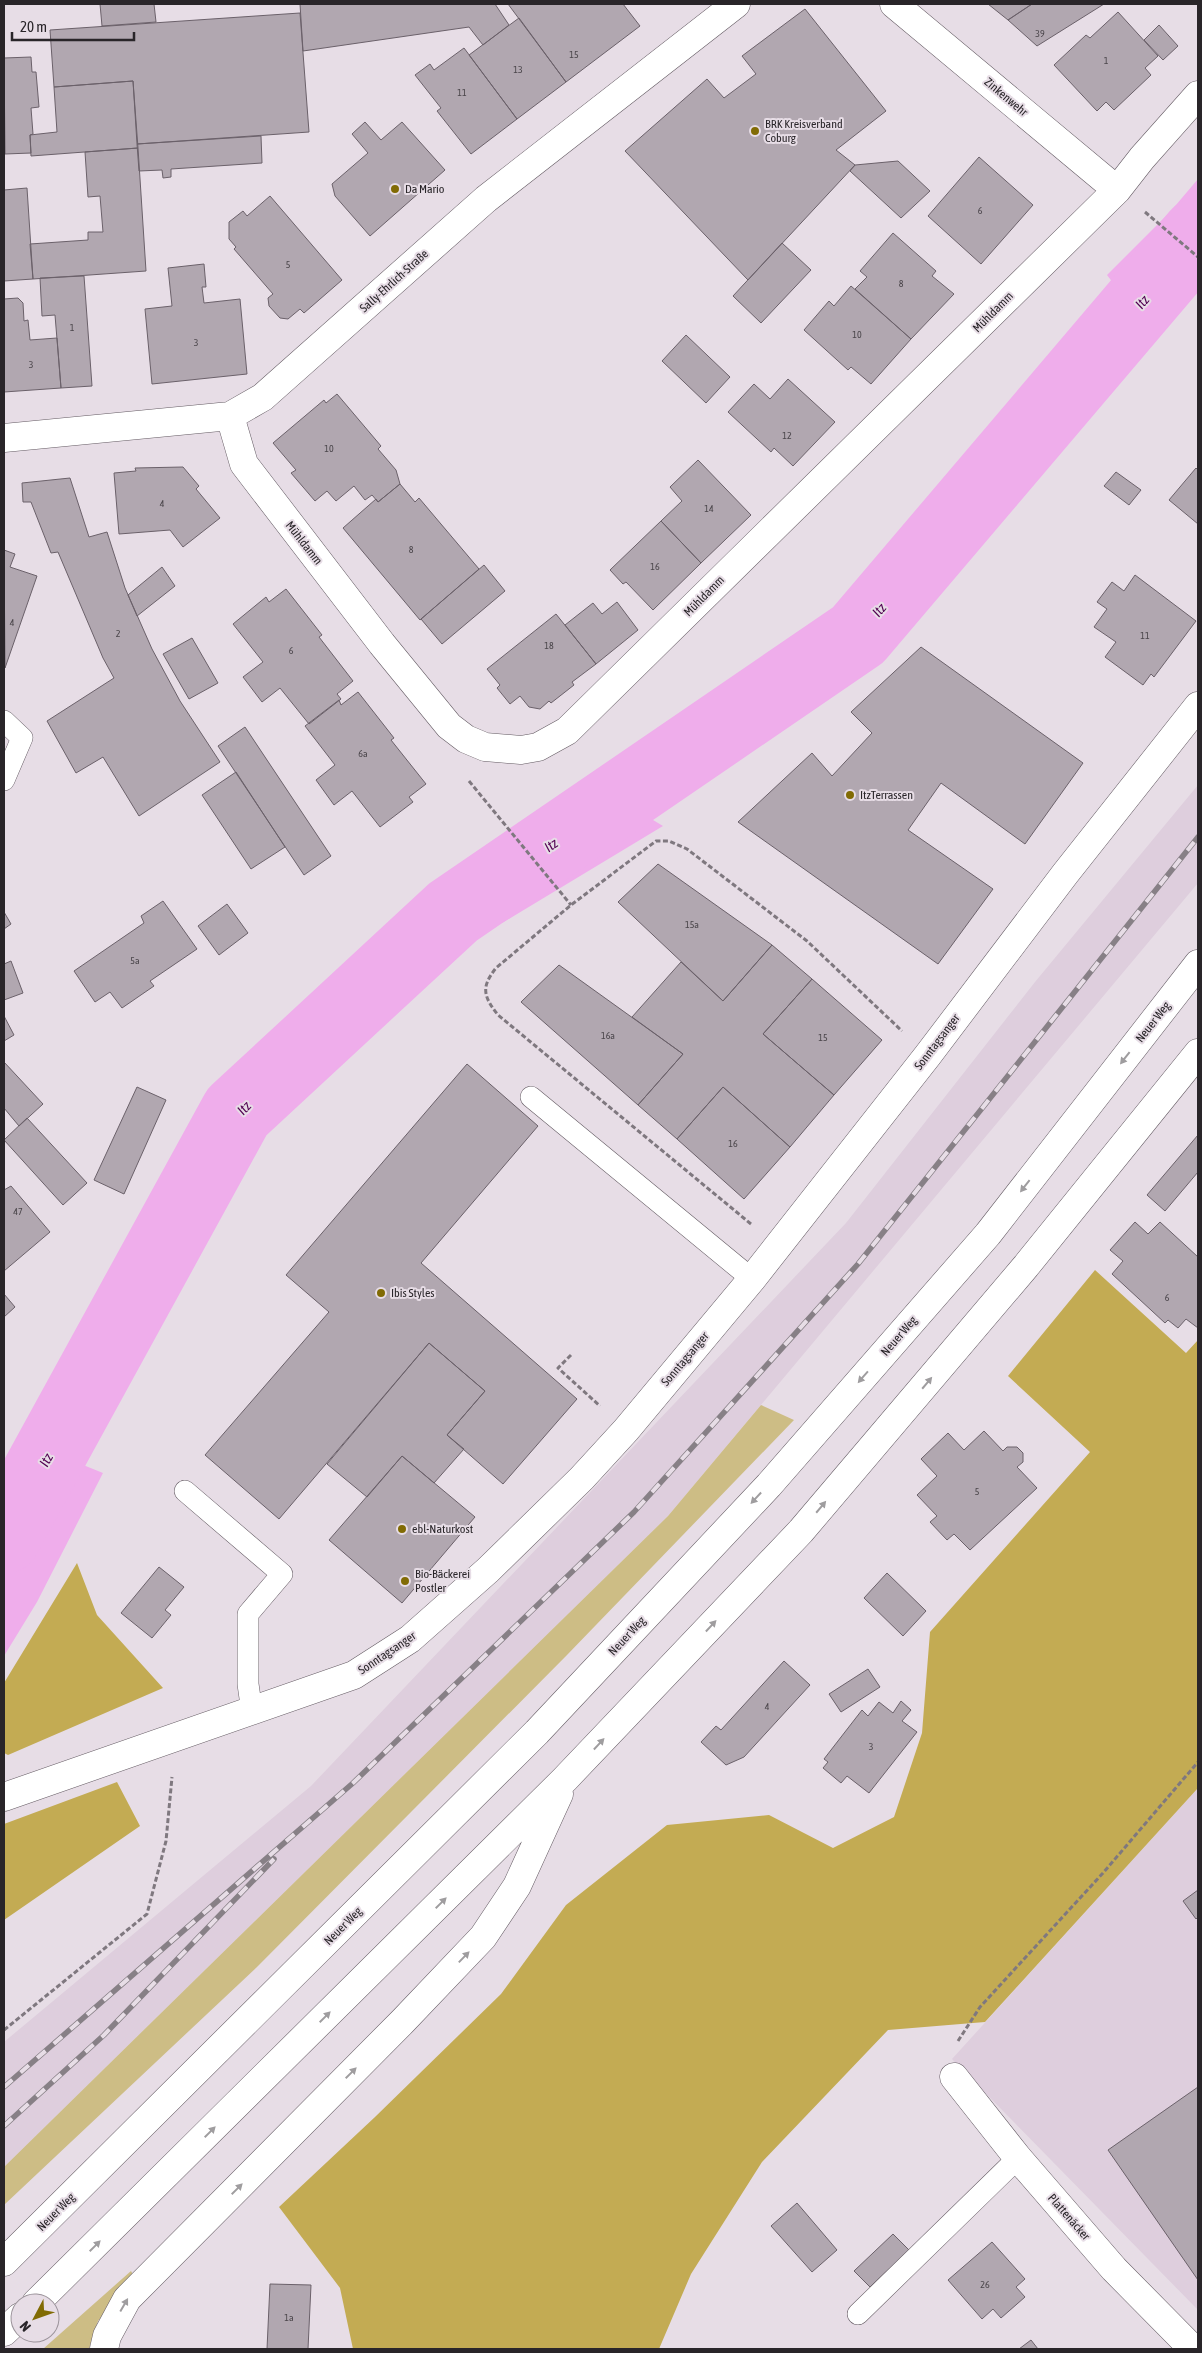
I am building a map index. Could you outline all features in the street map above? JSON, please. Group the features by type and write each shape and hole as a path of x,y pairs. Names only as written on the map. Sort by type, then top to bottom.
{"main road":[{"name":"Sally-Ehrlich-Straße","path":"4,438 230,416 262,397 486,199 736,4"},
{"name":"Zinkenwehr","path":"894,4 1117,190"},
{"name":"Mühldamm","path":"230,416 244,464 382,644 449,726 466,739 485,748 521,750 538,747 567,731 1117,190 1142,158 1198,95"},
{"name":"Sonntagsanger","path":"4,1797 176,1735 252,1712 354,1674 410,1639 501,1557 582,1478 626,1430 752,1279 928,1055 1065,874 1198,706"},
{"name":"Neuer Weg","path":"4,2262 537,1732 769,1485 988,1234 1198,964"},
{"path":"46,2293 566,1779 801,1531 1026,1266 1198,1053"},
{"path":"104,2349 107,2336 127,2299 397,2028 483,1937 517,1886 566,1779"},
{"name":"Plattenäcker","path":"954,2078 1018,2158 1114,2269 1193,2349"}],"lane":[{"path":"4,721 22,738 4,780"},
{"path":"531,1097 752,1279"},
{"path":"185,1491 282,1574 248,1614 248,1684 252,1712"},
{"path":"858,2314 1018,2158"}],"path":[{"path":"1143,210 1198,257"},
{"path":"489,805 571,905"},
{"path":"778,1246 498,1015 486,999 486,980 496,968 571,905 656,841 669,841 687,849 806,941 928,1055"},
{"path":"572,1355 558,1368 626,1430"},
{"path":"4,2030 147,1914 166,1841 176,1735"},
{"path":"954,2078 952,2058 960,2037 980,2007 1103,1874 1198,1762"}],"shaded area":[{"path":"1198,785 1198,883 668,1516 4,2167 4,2042 311,1786 846,1223 1035,982"},
{"path":"1095,1270 1186,1353 1198,1340 1198,1788 985,2022 888,2030 762,2162 691,2274 659,2349 353,2349 340,2288 279,2207 375,2117 501,1994 566,1905 667,1825 769,1815 833,1848 894,1817 922,1733 930,1632 1090,1452 1008,1376"},
{"path":"761,1405 794,1420 567,1655 257,1967 4,2205 4,2167 668,1516"},
{"path":"77,1563 97,1615 163,1688 8,1755 4,1753 4,1683"},
{"path":"117,1782 140,1826 4,1920 4,1824"},
{"path":"1198,1788 1198,2310 952,2059"},
{"path":"131,2271 135,2278 98,2321 89,2349 43,2349 50,2343 60,2343 60,2334"}],"water":[{"path":"1198,179 1198,289 1152,334 1107,275 1170,212"},
{"path":"592,783 663,826 502,923 471,866 529,829"},
{"path":"41,1448 103,1473 37,1602 4,1656 4,1500"}],"building":[{"path":"100,4 154,4 156,22 102,26"},
{"path":"300,4 495,4 509,25 483,45 469,27 303,51"},
{"path":"508,4 623,4 640,26 566,82"},
{"path":"988,4 1032,4 1008,20"},
{"path":"1032,4 1104,4 1037,46 1008,20"},
{"name":"BRK Kreisverband Coburg","path":"805,9 886,111 836,150 855,165 748,280 625,151 707,79 724,98 756,74 742,56"},
{"path":"1118,12 1158,56 1145,68 1151,75 1114,110 1106,102 1097,111 1054,65 1086,35 1090,38"},
{"path":"300,13 309,132 137,144 133,81 54,87 50,30"},
{"path":"519,18 566,82 517,119 469,55"},
{"path":"1159,25 1178,46 1163,60 1144,40"},
{"path":"464,48 517,119 471,154 437,111 441,108 415,75 430,64 434,70"},
{"path":"31,57 32,72 36,72 39,107 31,108 33,134 30,135 31,153 5,154 4,58"},
{"path":"133,81 138,148 31,156 30,135 57,132 54,87"},
{"path":"365,122 381,140 402,122 445,170 370,236 335,196 332,184 368,153 352,134"},
{"path":"261,136 262,163 171,169 171,177 163,178 162,170 139,171 137,144"},
{"path":"138,148 146,271 33,279 30,244 88,240 88,232 103,232 100,196 88,197 85,152"},
{"path":"979,157 1033,205 981,264 928,216"},
{"path":"898,161 930,191 901,218 850,171 855,165"},
{"path":"27,188 33,279 4,281 4,190"},
{"path":"270,196 342,280 304,313 300,309 288,319 280,318 269,306 268,298 273,294 234,249 236,247 229,239 229,222 243,211 247,216"},
{"path":"893,233 936,271 932,276 954,294 911,339 855,289 867,277 860,271"},
{"path":"782,243 811,270 761,323 733,296"},
{"path":"204,264 206,287 202,287 204,303 240,299 247,374 152,384 145,309 172,306 168,268"},
{"path":"84,276 92,386 61,388 55,315 42,316 40,278"},
{"path":"851,286 911,339 871,384 851,367 848,370 804,330 829,301 834,306"},
{"path":"18,298 23,303 24,321 28,320 30,340 57,338 61,388 4,392 4,299"},
{"path":"686,335 730,377 706,403 662,361"},
{"path":"788,379 835,422 793,466 774,448 771,452 728,412 754,384 770,399"},
{"path":"337,394 381,446 378,449 396,470 400,484 378,502 372,495 365,500 354,486 336,501 327,491 315,501 291,473 296,470 273,443 324,400 326,403"},
{"path":"698,460 751,515 701,563 661,521 682,501 670,487"},
{"path":"183,467 199,486 196,489 220,518 183,547 170,530 119,534 114,473 136,471 135,468"},
{"path":"1196,468 1198,470 1198,524 1169,500"},
{"path":"1116,472 1141,490 1129,505 1104,486"},
{"path":"70,478 89,537 107,532 125,588 152,649 180,701 220,762 139,816 103,757 76,773 47,721 114,678 103,658 58,552 51,553 31,502 23,502 22,483"},
{"path":"400,484 415,502 419,498 479,569 420,620 343,528 376,499 378,502"},
{"path":"661,521 701,563 653,610 626,582 623,584 610,570"},
{"path":"4,550 15,554 10,567 37,576 5,668"},
{"path":"484,565 505,591 442,644 421,619"},
{"path":"162,567 175,586 137,616 128,595"},
{"path":"1135,575 1196,621 1154,677 1151,674 1143,685 1105,657 1116,642 1094,627 1107,609 1097,602 1112,582 1124,591"},
{"path":"286,589 322,635 319,637 353,681 337,694 341,699 309,724 280,688 262,702 243,677 263,662 233,624 266,597 269,602"},
{"path":"617,602 638,630 596,664 565,625 593,603 602,614"},
{"path":"556,614 596,664 572,682 574,685 540,709 529,707 520,696 510,704 497,688 500,685 487,669"},
{"path":"192,638 218,683 189,699 163,654"},
{"name":"ItzTerrassen","path":"921,647 1083,763 1025,844 941,783 908,830 993,889 938,964 738,822 812,753 832,776 872,733 851,712"},
{"path":"358,692 394,738 391,740 426,784 409,797 413,802 380,827 352,791 334,805 316,780 335,765 305,726 339,700 341,705"},
{"path":"245,727 331,856 304,875 218,746"},
{"path":"236,772 285,847 251,869 202,795"},
{"path":"658,864 772,945 723,1001 618,902"},
{"path":"163,901 197,949 150,981 154,986 122,1008 110,992 95,1002 74,971 144,923 141,916"},
{"path":"227,904 248,933 219,955 198,926"},
{"path":"4,912 11,924 4,929"},
{"path":"772,945 812,979 763,1034 834,1095 790,1147 723,1087 677,1139 638,1105 683,1054 632,1017 681,962 723,1001"},
{"path":"11,961 23,993 4,1000 4,964"},
{"path":"559,965 683,1054 638,1105 521,1002"},
{"path":"812,979 882,1040 834,1095 763,1034"},
{"path":"4,1016 14,1035 4,1041"},
{"path":"4,1062 43,1104 19,1126 4,1108"},
{"name":"Ibis Styles","path":"467,1064 538,1126 421,1263 577,1399 503,1484 447,1435 485,1391 429,1343 279,1519 205,1455 329,1312 286,1275"},
{"path":"137,1087 166,1100 124,1194 94,1180"},
{"path":"723,1087 790,1147 744,1199 677,1139"},
{"path":"27,1118 87,1183 63,1205 4,1140"},
{"path":"1198,1135 1198,1172 1165,1211 1147,1195"},
{"path":"11,1186 50,1232 4,1271 4,1190"},
{"path":"1135,1222 1148,1234 1160,1222 1198,1257 1198,1328 1186,1319 1178,1328 1168,1320 1165,1323 1112,1274 1123,1261 1110,1250"},
{"path":"4,1294 15,1307 4,1317"},
{"path":"429,1343 485,1391 447,1435 464,1449 434,1483 402,1456 367,1497 327,1464"},
{"path":"984,1431 1003,1451 1007,1447 1017,1447 1023,1453 1023,1462 1017,1467 1037,1488 970,1550 954,1534 947,1540 930,1522 937,1516 917,1495 937,1476 921,1459 948,1433 964,1450"},
{"name":"ebl-Naturkost","path":"402,1456 475,1517 402,1603 329,1540"},
{"path":"159,1567 184,1587 165,1610 171,1615 152,1638 121,1613"},
{"path":"887,1573 926,1611 903,1636 864,1598"},
{"path":"784,1661 810,1685 744,1757 726,1765 701,1742 716,1726 721,1730"},
{"path":"868,1669 880,1687 841,1712 829,1694"},
{"path":"901,1701 911,1710 902,1721 917,1732 869,1793 847,1776 841,1783 823,1768 828,1762 824,1759 862,1710 868,1716 879,1702 893,1713"},
{"path":"1198,1890 1198,1917 1196,1919 1183,1901"},
{"path":"1198,2087 1198,2280 1108,2150"},
{"path":"797,2203 837,2250 812,2272 771,2226"},
{"path":"893,2234 909,2250 870,2287 854,2271"},
{"path":"992,2242 1025,2279 1016,2287 1025,2297 1001,2318 993,2309 982,2319 948,2280"},
{"path":"270,2284 311,2285 308,2349 267,2349"},
{"path":"1031,2340 1038,2349 1019,2349"}],"waterway":[{"name":"Itz","path":"4,1537 237,1112 453,912 858,635 1198,235"}],"railway":[{"path":"4,2087 353,1783 634,1512 858,1264 1198,837"},
{"path":"4,2126 104,2035 274,1859"}],"place":[{"name":"BRK Kreisverband Coburg","path":"755,131"},
{"name":"Da Mario","path":"395,189"},
{"name":"ItzTerrassen","path":"850,795"},
{"name":"Ibis Styles","path":"381,1293"},
{"name":"ebl-Naturkost","path":"402,1529"},
{"name":"Bio-Bäckerei Postler","path":"405,1581"}]}
